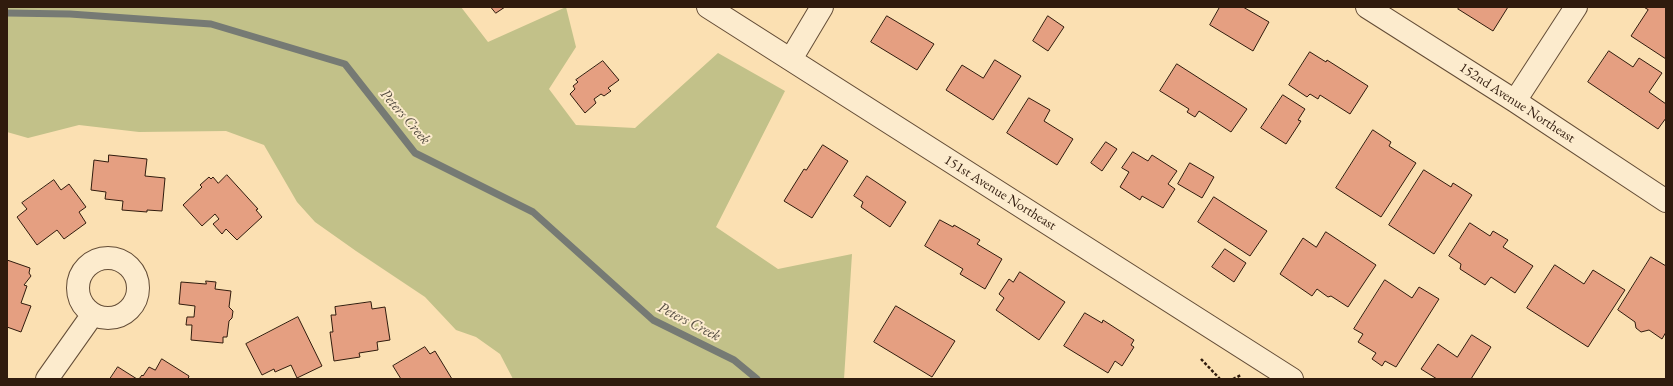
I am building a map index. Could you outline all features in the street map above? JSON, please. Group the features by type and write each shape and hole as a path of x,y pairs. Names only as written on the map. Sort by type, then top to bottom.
{"street":[{"name":"151st Avenue Northeast","path":"708,7 1292,379"},
{"path":"790,60 822,7"},
{"name":"152nd Avenue Northeast","path":"1367,7 1515,101 1666,202"},
{"path":"1515,101 1576,7"},
{"path":"47,379 93,314"}],"path":[{"path":"1201,359 1220,379"},
{"path":"1233,379 1247,373"}],"shaded area":[{"path":"7,7 461,7 488,42 566,7 576,47 549,89 576,125 635,128 718,53 785,91 716,227 778,269 852,254 844,379 513,379 500,354 476,337 456,330 425,297 315,222 297,202 264,145 226,131 139,132 79,125 28,138 7,132"}],"building":[{"path":"491,7 505,7 496,13"},
{"path":"1220,7 1243,7 1269,22 1253,51 1210,25"},
{"path":"1460,7 1508,7 1493,31 1458,9"},
{"path":"1644,7 1666,7 1666,59 1631,36 1648,10"},
{"path":"887,16 934,44 917,70 871,42"},
{"path":"1048,16 1064,27 1048,51 1033,41"},
{"path":"1609,51 1633,67 1639,58 1662,73 1649,92 1666,104 1666,118 1658,129 1588,82"},
{"path":"1310,52 1326,62 1327,60 1368,86 1350,114 1320,95 1318,99 1310,94 1307,97 1289,85"},
{"path":"995,60 1021,76 993,120 946,90 962,65 983,78"},
{"path":"603,61 619,80 608,88 611,91 604,96 601,94 594,99 596,103 585,113 570,94 575,89 573,86 578,82 576,80"},
{"path":"1177,64 1247,109 1231,132 1199,111 1195,117 1187,112 1189,109 1160,91"},
{"path":"1283,95 1305,109 1298,120 1301,121 1286,144 1261,128"},
{"path":"1029,98 1050,110 1044,121 1073,139 1057,165 1007,133"},
{"path":"1373,130 1391,142 1389,146 1416,163 1381,217 1336,188"},
{"path":"1106,142 1117,149 1102,171 1091,163"},
{"path":"823,145 848,161 812,218 784,201 804,169 806,170"},
{"path":"1133,152 1148,161 1152,155 1177,171 1168,184 1175,189 1163,208 1142,196 1140,200 1120,187 1129,172 1122,168"},
{"path":"109,155 147,159 145,176 165,178 162,211 147,210 147,212 122,210 123,201 105,199 106,192 91,190 94,160 108,162"},
{"path":"1190,163 1214,177 1202,198 1178,184"},
{"path":"1424,170 1451,187 1453,183 1472,195 1434,254 1389,225"},
{"path":"227,175 258,209 256,210 262,217 237,240 226,229 222,234 213,224 219,219 215,214 202,226 183,205 202,187 200,185 209,177 211,179 213,177 218,183"},
{"path":"867,176 906,202 890,227 861,207 863,202 854,196"},
{"path":"54,180 61,190 69,184 86,207 79,212 86,223 64,239 57,230 37,245 17,217 27,209 22,203"},
{"path":"1214,197 1267,231 1250,256 1198,222"},
{"path":"940,220 953,227 954,225 980,240 977,244 1002,259 985,289 960,274 963,269 925,246"},
{"path":"1470,223 1490,236 1493,231 1508,240 1503,247 1533,266 1515,293 1491,277 1485,285 1460,269 1461,264 1449,256"},
{"path":"1326,232 1376,265 1348,307 1331,296 1328,297 1317,289 1312,296 1280,274 1303,238 1316,247"},
{"path":"1225,249 1246,263 1234,282 1212,267"},
{"path":"1651,257 1666,266 1666,332 1662,339 1649,330 1641,332 1636,328 1635,322 1618,310"},
{"path":"7,260 30,268 29,273 31,276 24,285 27,286 21,303 31,306 21,332 7,327"},
{"path":"1555,265 1584,284 1593,270 1625,290 1588,347 1527,308"},
{"path":"1020,272 1065,302 1039,340 996,310 1004,298 999,294 1009,279 1013,282"},
{"path":"1385,280 1412,298 1419,287 1439,299 1396,367 1385,361 1382,366 1372,359 1376,353 1358,342 1363,334 1354,329"},
{"path":"206,281 216,282 215,289 231,291 229,307 233,311 232,318 229,321 227,337 223,337 223,343 191,340 192,325 186,325 187,317 194,317 195,306 179,304 181,282 206,284"},
{"path":"371,302 372,309 385,307 390,340 377,342 378,350 359,353 360,357 334,361 330,332 333,332 331,315 336,315 335,307"},
{"path":"896,306 955,341 932,377 874,342"},
{"path":"1085,313 1102,323 1103,320 1134,340 1131,345 1134,347 1122,366 1115,361 1108,373 1064,346"},
{"path":"298,317 322,366 297,378 291,365 275,372 274,369 262,375 246,344"},
{"path":"1472,335 1491,347 1471,379 1437,379 1421,369 1438,344 1457,357"},
{"path":"425,347 430,354 435,351 452,379 401,379 393,366"},
{"path":"162,359 189,376 188,379 139,379 149,367 155,370"},
{"path":"118,367 137,379 110,379"}],"waterway":[{"name":"Peters Creek","path":"7,13 70,14 211,24 345,64 415,153 533,212 653,320 734,360 757,379"}]}
